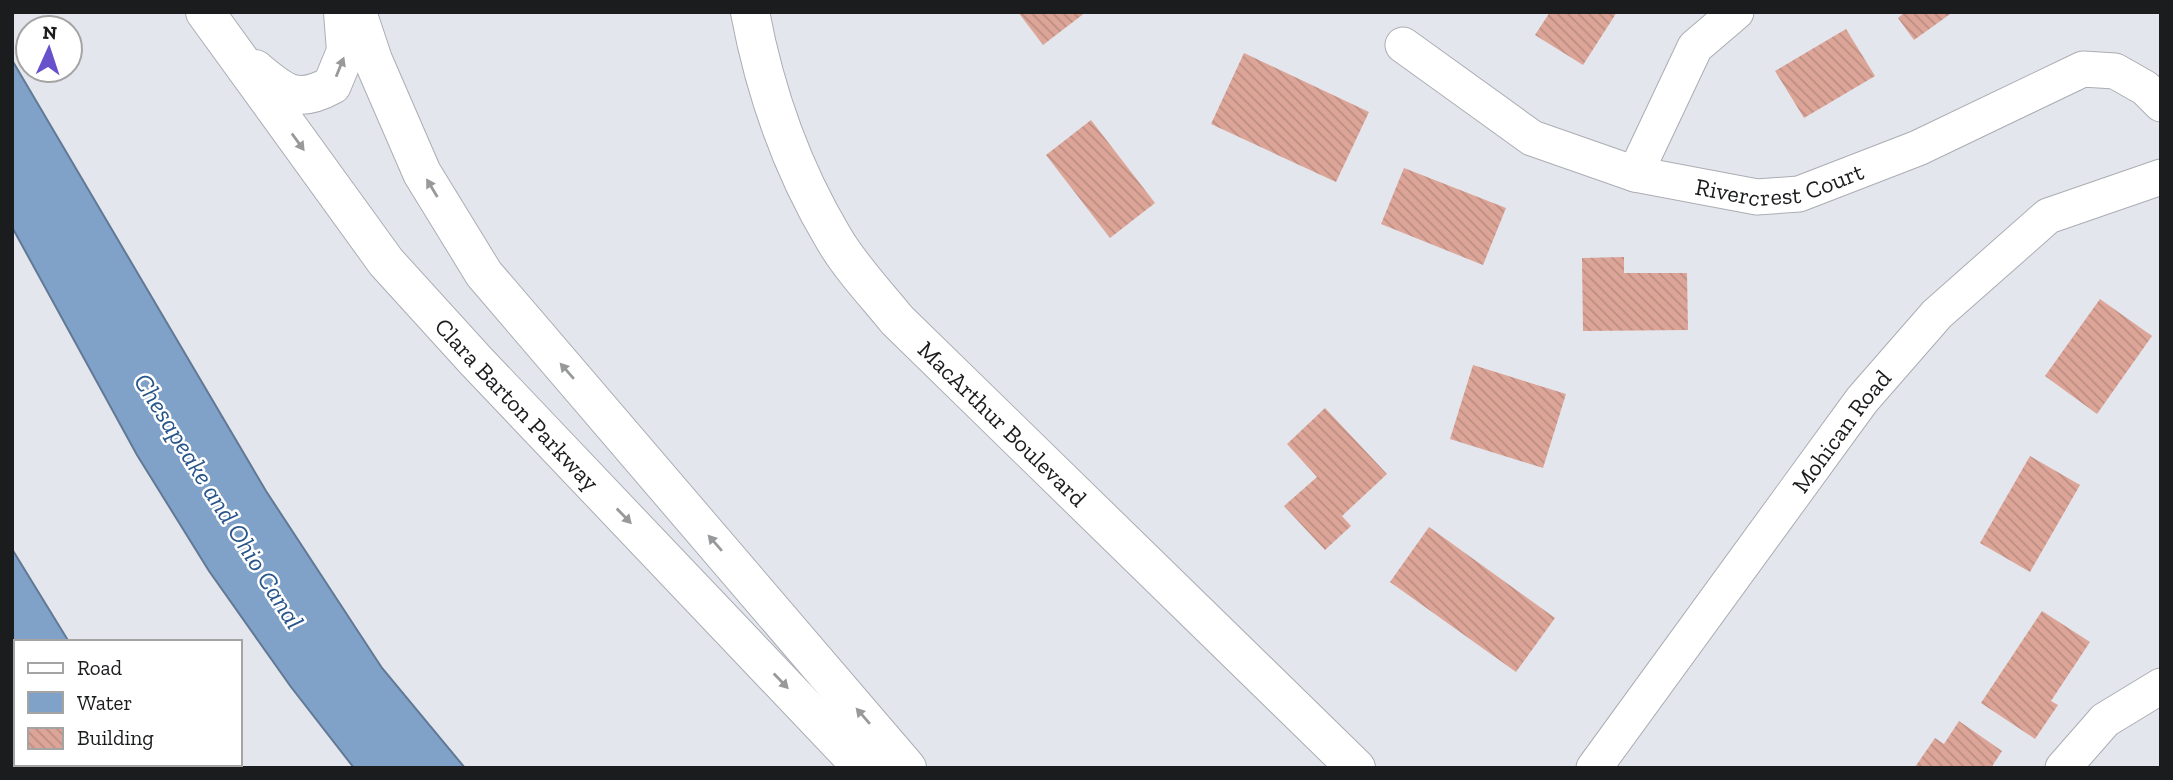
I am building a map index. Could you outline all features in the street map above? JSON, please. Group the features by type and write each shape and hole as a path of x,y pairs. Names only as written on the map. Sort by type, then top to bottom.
{"main road":[{"name":"Clara Barton Parkway","path":"205,12 386,262 476,361 863,768"},
{"path":"229,47 281,90 312,96 332,85 341,66 346,51 343,12"},
{"path":"357,12 373,60 422,173 484,274 907,768"},
{"name":"MacArthur Boulevard","path":"750,12 759,63 790,155 835,240 897,320 1356,768"}],"street":[{"path":"1635,174 1695,47 1736,12"},
{"name":"Rivercrest Court","path":"1403,46 1532,138 1635,174 1757,197 1799,194 1918,148 2083,69 2115,71 2145,89 2161,104"},
{"name":"Mohican Road","path":"1594,768 1862,400 1937,314 2048,216 2161,177"},
{"path":"2063,768 2105,720 2161,686"}],"water":[{"name":"Chesapeake and Ohio Canal","path":"12,60 14,84 26,84 266,491 382,668 465,768 354,768 291,687 209,571 137,455 12,227"},
{"path":"12,549 68,640 14,640 14,766 150,768 12,768"}],"building":[{"path":"1018,12 1086,12 1043,45"},
{"path":"1550,12 1617,12 1583,65 1535,35"},
{"path":"1905,12 1953,12 1914,40 1898,18"},
{"path":"1846,29 1875,76 1804,118 1775,71"},
{"path":"1244,53 1369,112 1336,182 1211,124"},
{"path":"1091,120 1155,203 1110,238 1046,155"},
{"path":"1404,168 1506,208 1483,265 1381,224"},
{"path":"1624,257 1624,273 1687,273 1688,330 1583,331 1582,258"},
{"path":"2100,299 2152,336 2097,414 2045,376"},
{"path":"1473,365 1566,394 1543,468 1450,439"},
{"path":"1325,408 1387,474 1342,516 1351,526 1325,550 1284,506 1317,477 1287,444"},
{"path":"2030,456 2080,485 2030,572 1980,543"},
{"path":"1429,527 1555,618 1516,672 1390,582"},
{"path":"2042,611 2090,642 2051,701 2058,705 2035,739 1981,703"},
{"path":"1959,721 2002,751 1991,768 1915,767 1935,738 1944,744"}]}
